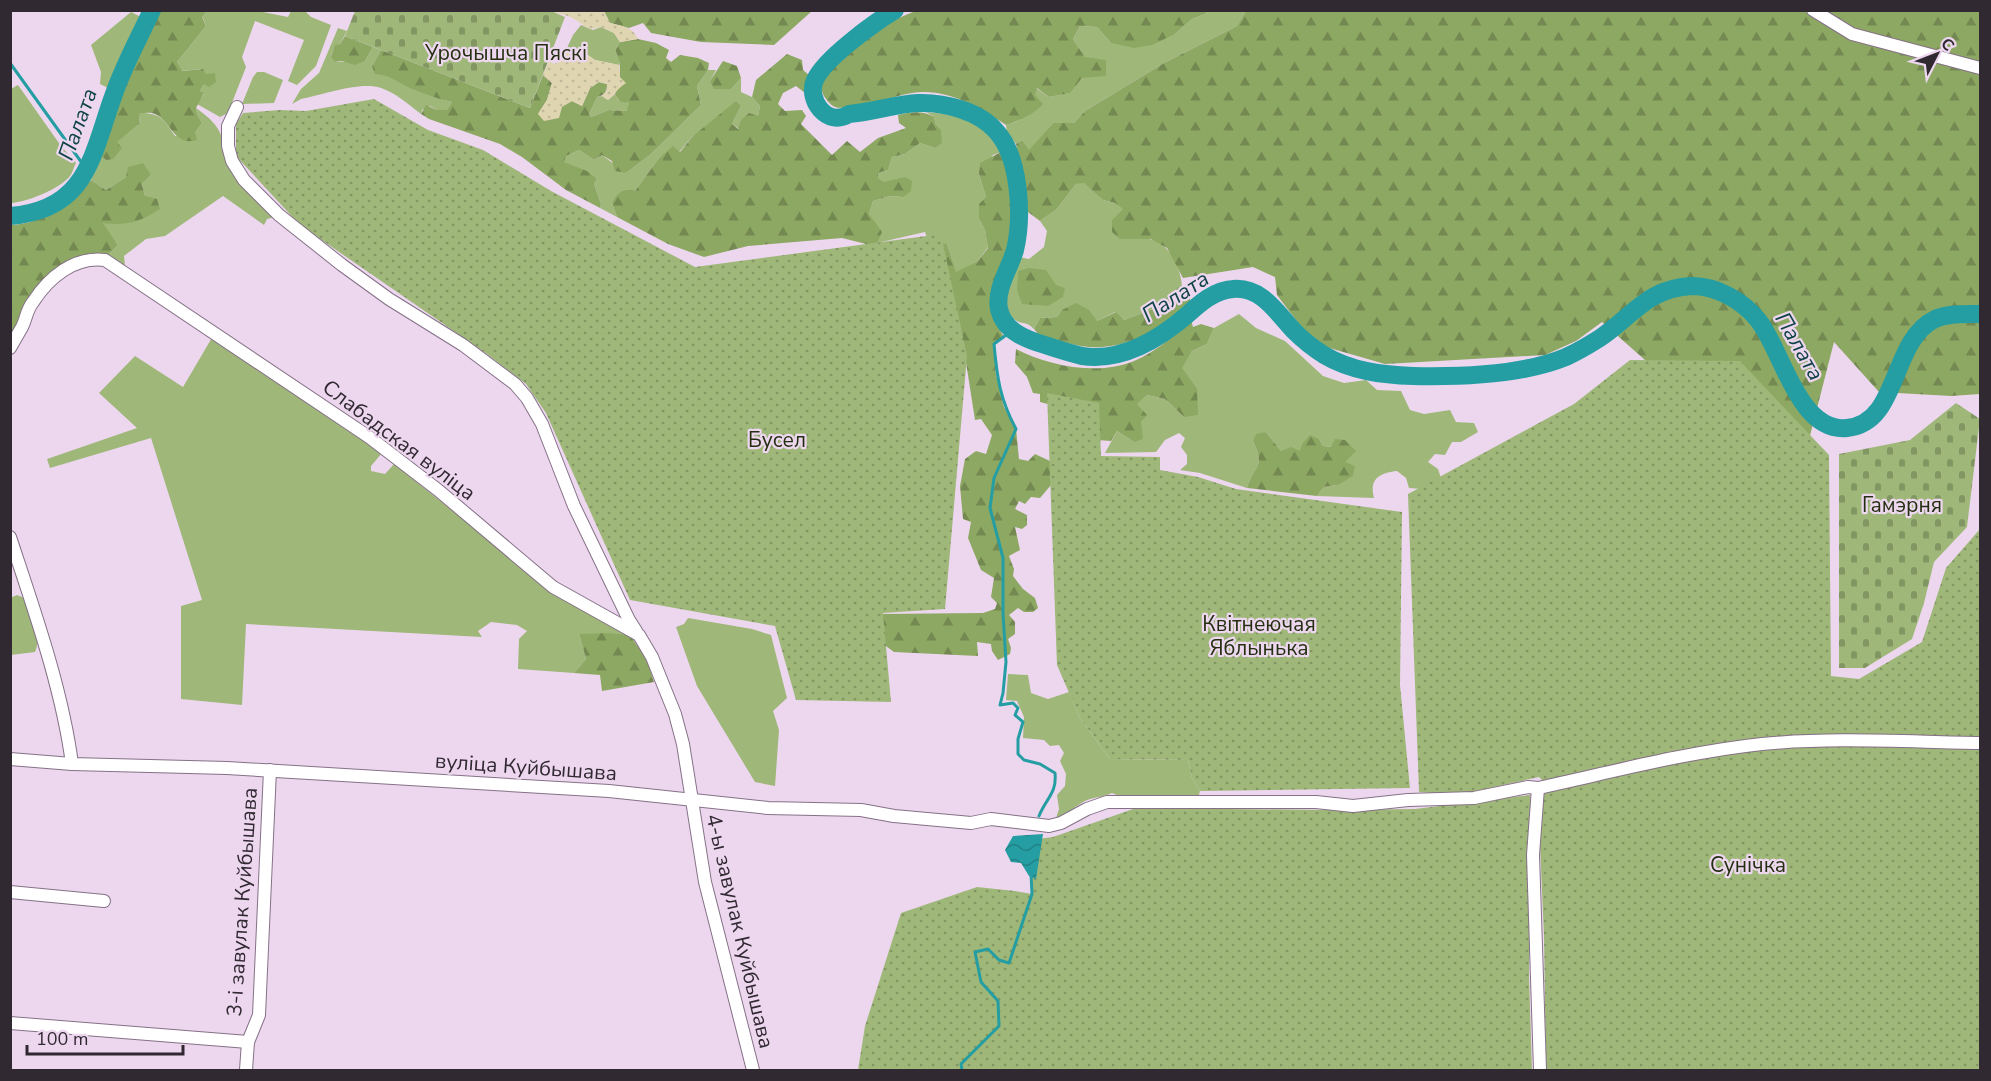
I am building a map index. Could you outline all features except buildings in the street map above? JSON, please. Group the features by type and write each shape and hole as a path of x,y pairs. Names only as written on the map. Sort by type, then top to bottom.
{"street":[{"path":"1813,10 1852,34 1980,68"},
{"path":"237,107 228,126 228,146 232,161 244,180 279,215 342,265 380,293 463,345 516,384 527,398 542,424 574,506 629,620 652,657 675,714 683,744 691,800"},
{"name":"Слабадская вуліца","path":"10,348 31,304 45,286 61,272 79,262 92,258 105,260 369,437 438,490 553,587 639,635"},
{"path":"10,537 41,632 68,735 72,764"},
{"name":"вуліца Куйбышава","path":"10,759 72,764 270,770 609,791 768,808 861,810 894,816 971,823 991,819 1049,826 1061,824 1087,809 1107,802 1316,802 1353,806 1408,800 1473,798 1528,787 1538,788 1655,762 1761,744 1816,741 1980,743"},
{"name":"3-і завулак Куйбышава","path":"246,1071 248,1042 258,1016 270,770"},
{"path":"1538,788 1533,855 1540,1071"},
{"name":"4-ы завулак Куйбышава","path":"691,800 705,882 753,1071"},
{"path":"10,892 104,901"},
{"path":"10,1023 248,1042"}],"green space":[{"name":"Урочышча Пяскі","path":"549,10 565,17 530,108 345,36 355,11"},
{"path":"918,10 1208,11 1192,19 1175,34 1152,45 1134,48 1111,43 1097,27 1080,26 1073,39 1085,57 1106,60 1106,76 1082,78 1070,93 1049,97 1037,88 1035,95 1043,104 1026,117 1006,125 974,105 937,93 912,93 839,108 830,103 823,94 821,84 826,74 854,48 885,26"},
{"path":"159,11 206,11 202,17 206,26 177,62 182,71 203,69 206,74 215,73 216,82 209,87 204,84 200,91 204,93 196,108 202,123 195,133 197,140 183,140 160,117 150,113 140,113 139,124 117,142 122,148 113,159 106,160 100,155 110,121"},
{"path":"206,11 258,11 288,17 291,11 305,11 311,17 331,25 316,66 297,85 288,81 304,40 255,21 242,57 246,67 228,113 220,117 197,104 204,94 200,91 206,74 202,69 181,71 177,62 206,26 202,16"},
{"path":"604,11 812,11 774,45 701,42 651,33 643,23 629,28 610,23"},
{"path":"1208,11 1246,11 1237,26 1164,63 1085,111 1074,123 1053,123 1029,151 1022,140 1016,144 1007,133 1006,125 1020,120 1028,112 1036,88 1049,97 1069,93 1082,78 1085,57 1073,39 1080,26 1097,27 1111,43 1175,34 1192,19"},
{"path":"1246,11 1980,11 1980,394 1951,396 1879,392 1834,342 1804,459 1654,368 1602,322 1576,341 1545,355 1385,364 1326,347 1302,328 1277,295 1275,277 1253,267 1183,278 1167,248 1151,239 1120,239 1112,232 1112,220 1123,209 1115,203 1103,200 1084,183 1076,184 1057,209 1040,221 1028,212 1016,144 1022,140 1029,150 1053,123 1074,123 1085,111 1164,63 1237,26"},
{"path":"131,12 141,17 108,88 100,84 101,72 91,45"},
{"path":"581,25 593,30 601,27 614,33 620,42 615,50 620,58 619,65 595,60 582,51 566,50"},
{"path":"338,28 347,31 331,55 334,62 365,61 373,47 381,50 372,66 421,92 452,102 447,111 437,110 430,106 422,110 421,114 392,93 372,86 341,89 301,99 292,104 301,89 319,73"},
{"path":"345,36 373,47 365,61 355,65 342,61 334,62 331,56 335,45 340,44"},
{"path":"638,39 656,43 669,50 666,58 671,62 680,55 698,58 709,63 708,70 697,86 701,105 650,155 626,173 615,171 612,161 602,155 594,160 579,150 566,156 564,162 587,171 597,179 594,184 601,204 600,208 566,190 522,157 500,144 429,119 421,114 426,105 437,110 447,110 452,102 410,88 390,77 375,74 372,66 381,50 530,108 543,75 552,83 547,100 538,114 572,101 582,106 590,88 599,82 607,84 605,93 597,97 589,114 591,117 609,110 627,111 629,102 620,101 615,94 620,72 618,55 615,50 620,42"},
{"path":"787,54 802,60 803,70 816,81 816,87 810,93 805,93 796,86 783,93 778,104 785,111 802,110 806,116 801,124 832,155 847,141 860,152 878,138 906,128 899,123 898,115 925,113 934,117 936,125 941,130 942,143 935,148 920,143 905,154 892,157 888,170 878,173 878,178 884,182 905,177 912,181 911,191 903,197 890,196 873,201 869,214 882,232 877,243 870,245 842,238 748,246 704,257 668,244 617,217 612,203 616,196 627,190 635,191 659,158 673,146 680,152 693,136 736,101 741,106 732,124 738,129 741,120 749,113 758,116 760,106 752,97 756,80"},
{"path":"723,61 737,66 741,78 731,89 714,89 710,81"},
{"path":"708,70 716,70 710,81 731,89 741,78 741,92 752,97 760,106 758,116 739,129 732,124 741,106 693,136 679,152 673,147 659,158 635,191 612,203 617,217 600,208 601,204 594,184 597,179 563,162 566,156 579,150 594,160 602,155 626,173 650,155 701,105 697,86"},
{"path":"257,72 264,72 283,80 274,103 242,104"},
{"path":"18,85 61,146 76,163 70,176 59,186 34,197 11,203 11,89"},
{"path":"615,94 618,100 629,102 628,111 609,110 591,117 589,114 597,97 602,96 608,100"},
{"name":"Бусел","path":"374,99 428,130 483,150 551,191 695,267 941,234 967,356 945,609 883,613 891,702 796,700 775,626 630,600 546,413 526,384 487,354 300,225 236,156 236,124 243,113 280,110 306,111"},
{"path":"196,108 214,124 224,146 275,217 267,219 264,225 223,196 165,236 146,239 124,256 125,266 108,255 118,245 102,223 145,196 142,184 151,175 126,177 106,190 91,180 100,155 106,160 116,142 139,124 140,113 152,114 161,118 175,136 195,133 202,123"},
{"path":"926,112 959,117 980,126 996,141 1001,152 993,155 979,174 986,197 979,219 985,230 988,247 978,261 956,273 947,244 931,249 925,232 877,243 869,214 873,201 890,196 903,197 878,178 878,173 888,170 892,157 905,154 920,143 935,148 934,117"},
{"path":"1001,152 1011,180 1014,210 1008,255 991,300 994,317 1004,337 994,344 996,375 1004,407 1016,429 1019,459 1028,461 1035,454 1050,461 1051,485 1040,498 1031,497 1025,504 1019,501 1015,509 1027,515 1027,525 1022,529 1015,527 1020,550 1009,556 1014,569 1013,576 1023,589 1035,598 1038,608 1033,612 1024,612 1018,608 1009,615 1015,622 1015,634 1008,639 1010,654 998,660 992,651 991,644 977,642 978,656 894,652 879,641 877,614 983,613 995,609 997,603 991,597 994,578 981,570 968,538 971,522 963,519 960,486 965,459 976,451 986,454 992,435 981,419 975,420 963,343 937,242 947,244 956,272 978,261 988,248 985,230 979,219 979,204 986,197 979,174 980,163"},
{"path":"143,163 151,175 142,184 145,196 157,199 160,209 133,222 103,223 118,245 108,255 92,253 78,257 59,269 11,342 11,225 35,220 56,211 91,180 106,190 126,177 128,167"},
{"path":"1084,182 1103,200 1115,203 1124,209 1120,239 1149,239 1156,241 1169,252 1178,267 1182,291 1177,288 1153,309 1124,320 1115,312 1097,321 1062,310 1057,317 1040,318 1034,329 1017,321 1008,309 1008,291 1013,272 1019,257 1029,259 1044,247 1047,231 1040,221 1057,209 1076,184"},
{"path":"1029,268 1046,270 1056,285 1065,288 1063,297 1048,306 1022,304 1017,290 1018,271"},
{"path":"1178,287 1190,297 1190,306 1144,336 1118,345 1089,347 1070,344 1039,335 1034,329 1040,318 1057,317 1062,310 1076,303 1089,310 1097,321 1116,312 1124,320 1153,309"},
{"path":"1239,314 1256,328 1285,341 1323,376 1344,383 1366,380 1377,390 1401,391 1410,410 1424,414 1450,410 1456,422 1474,423 1478,432 1461,442 1452,442 1445,455 1435,454 1428,462 1438,469 1442,481 1422,489 1409,488 1406,478 1397,471 1391,472 1380,475 1374,482 1374,498 1317,496 1324,487 1338,485 1345,462 1331,447 1323,446 1319,439 1300,452 1281,451 1266,432 1253,441 1259,462 1247,488 1200,473 1180,470 1187,464 1187,455 1181,447 1185,438 1179,433 1165,440 1156,452 1105,453 1117,431 1134,442 1136,404 1147,395 1165,399 1184,417 1197,388 1181,368 1192,351 1207,344 1214,328"},
{"path":"1191,320 1193,327 1201,324 1214,328 1207,344 1192,351 1182,368 1197,388 1198,415 1184,417 1165,399 1147,395 1137,404 1147,415 1141,422 1143,439 1134,442 1117,431 1111,441 1097,440 1074,411 1040,402 1040,394 1033,393 1027,377 1015,363 1016,349 1043,360 1074,367 1105,368 1120,365 1150,353"},
{"path":"213,336 382,453 371,466 371,471 385,474 394,464 527,570 630,635 579,634 586,659 574,673 518,669 519,639 527,631 517,625 491,622 478,631 482,637 246,624 242,705 181,699 181,606 202,600 151,438 50,468 47,459 137,428 99,393 135,356 183,387"},
{"name":"Сунічка","path":"1630,360 1740,361 1829,455 1831,676 1859,679 1922,642 1946,568 1980,529 1980,1070 1546,1070 1540,845 1543,781 1539,777 1458,795 1419,792 1408,494 1574,404"},
{"name":"Квітнеючая Яблынька","path":"1047,393 1099,403 1101,456 1160,457 1160,470 1198,477 1236,489 1402,512 1400,685 1410,788 1200,791 1192,778 1188,760 1110,759 1080,718 1057,665"},
{"name":"Гамэрня","path":"1956,403 1980,419 1967,527 1934,562 1912,639 1865,668 1839,668 1839,454 1910,440"},
{"path":"1266,432 1281,451 1291,447 1300,451 1302,444 1310,435 1319,439 1323,446 1331,447 1335,439 1345,440 1356,451 1345,462 1355,466 1353,476 1338,485 1324,487 1317,496 1247,488 1259,462 1253,441 1256,434"},
{"path":"17,595 24,598 38,639 35,652 11,655 10,598"},
{"path":"688,618 752,629 771,635 787,698 773,711 779,730 775,786 755,782 697,686 676,627 684,624"},
{"path":"579,634 630,635 647,660 654,682 602,691 600,675 574,673 586,659"},
{"path":"1008,674 1028,675 1031,693 1048,699 1069,692 1080,718 1110,759 1188,760 1192,778 1200,791 1198,798 1117,799 1117,795 1112,793 1087,800 1056,818 1059,809 1057,795 1065,786 1066,774 1060,761 1064,753 1059,745 1050,746 1044,740 1023,738 1024,717 1017,701 1006,700"},
{"path":"1530,795 1529,976 1532,1070 858,1070 865,1026 901,913 977,887 1032,894 1030,840 1053,837 1136,808 1415,809"}],"sand":[{"path":"549,11 604,11 610,23 630,29 638,39 620,42 614,33 601,27 589,28 562,14"},
{"path":"566,50 582,51 595,60 619,65 620,77 626,83 608,100 602,96 607,91 607,84 599,82 590,88 582,106 572,101 562,107 559,118 544,121 538,114 547,100 552,83 543,75 549,60 554,64 559,62"}],"water":[{"path":"1043,834 1036,879 1029,876 1021,863 1011,862 1005,850 1013,836"}],"waterway":[{"name":"Палата","path":"10,216 36,211 56,203 72,190 83,175 92,157 122,73 152,10"},
{"name":"Палата","path":"895,10 851,42 820,71 813,87 816,103 826,114 833,117 910,104 939,104 971,113 989,124 1004,142 1010,156 1015,171 1019,204 1015,250 999,294 999,309 1005,323 1016,333 1037,343 1073,354 1111,356 1139,347 1164,333 1214,295 1226,290 1243,289 1268,302 1312,347 1345,365 1378,373 1401,375 1491,374 1531,368 1566,357 1612,330 1652,298 1676,288 1692,286 1711,289 1729,296 1752,313 1767,333 1793,387 1804,404 1816,417 1830,426 1847,428 1864,423 1877,412 1901,362 1920,330 1940,317 1980,314"},
{"path":"10,63 87,170"},
{"path":"1013,330 994,344 1000,388 1016,429 994,478 990,508 1003,558 1006,662 1000,705 1013,703 1018,708 1015,715 1023,722 1018,739 1018,754 1024,760 1040,764 1055,773 1053,791 1039,816"},
{"path":"962,1070 961,1064 999,1026 998,1001 981,982 975,952 988,949 999,960 1009,963 1032,894 1031,874"}]}
